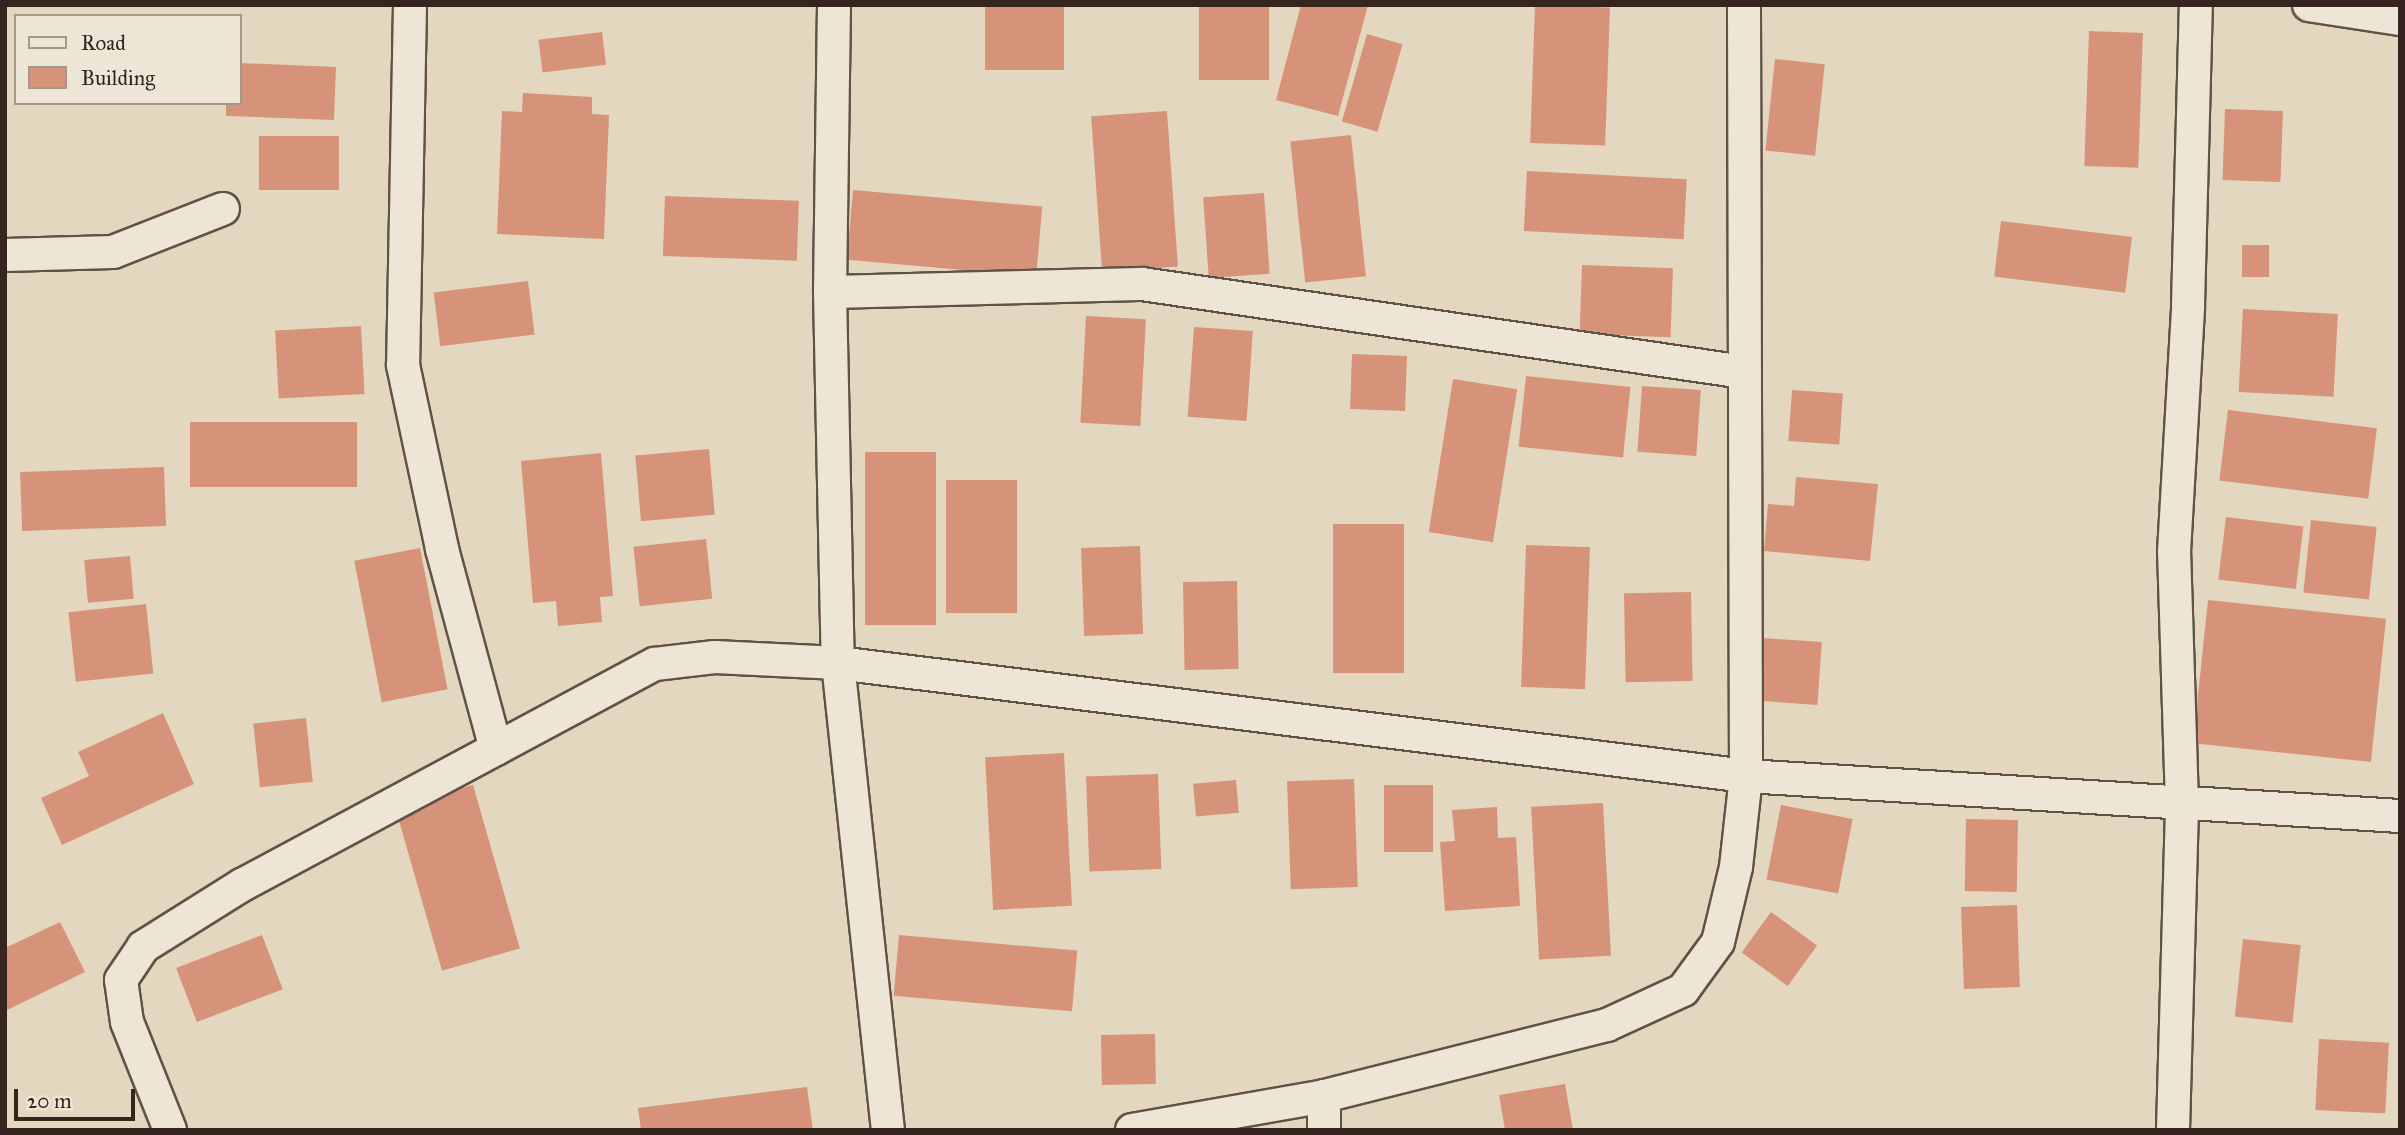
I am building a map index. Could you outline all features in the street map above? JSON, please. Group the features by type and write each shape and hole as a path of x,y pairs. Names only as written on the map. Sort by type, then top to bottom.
{"street":[{"path":"410,5 403,365 442,549 496,749"},
{"path":"834,5 830,292 838,663 888,1130"},
{"path":"1132,1130 1324,1096 1607,1025 1682,990 1718,942 1736,867 1746,776 1744,5"},
{"path":"2173,1130 2182,804 2174,552 2188,306 2196,5"},
{"path":"2309,5 2400,19"},
{"path":"5,255 113,252 223,209"},
{"path":"830,292 1142,284 1744,372"},
{"path":"170,1130 127,1022 121,980 143,947 242,885 655,664 715,657 838,663 1746,776 2400,816"},
{"path":"1324,1096 1324,1130"}],"building":[{"path":"985,5 1064,5 1064,70 985,70"},
{"path":"1199,5 1269,5 1269,80 1199,80"},
{"path":"1301,5 1368,5 1338,116 1276,100"},
{"path":"1535,5 1610,8 1605,146 1530,143"},
{"path":"2089,31 2143,33 2138,168 2084,166"},
{"path":"602,32 606,65 542,73 538,40"},
{"path":"1367,34 1403,44 1377,132 1342,121"},
{"path":"1775,59 1825,64 1815,156 1765,150"},
{"path":"242,63 336,67 334,120 226,116 226,105 242,105"},
{"path":"523,93 592,97 592,114 609,115 604,239 497,234 502,111 522,112"},
{"path":"2225,109 2283,111 2280,182 2223,180"},
{"path":"1167,111 1178,267 1102,272 1091,116"},
{"path":"1351,135 1366,276 1305,283 1290,141"},
{"path":"259,136 339,136 339,190 259,190"},
{"path":"1527,171 1687,179 1684,239 1524,231"},
{"path":"853,190 1042,207 1036,276 847,260"},
{"path":"1264,193 1270,274 1209,278 1203,197"},
{"path":"665,196 799,201 797,261 663,256"},
{"path":"2001,221 2132,237 2125,293 1994,277"},
{"path":"2242,245 2269,245 2269,277 2242,277"},
{"path":"1582,265 1673,268 1671,337 1580,334"},
{"path":"528,281 535,335 440,346 434,293"},
{"path":"2243,309 2338,314 2334,397 2239,392"},
{"path":"1086,316 1146,319 1140,426 1080,423"},
{"path":"361,326 365,394 279,398 275,331"},
{"path":"1194,327 1253,331 1247,421 1188,417"},
{"path":"1352,354 1407,356 1405,411 1350,409"},
{"path":"1526,376 1630,387 1623,458 1519,447"},
{"path":"1453,379 1517,389 1493,542 1429,532"},
{"path":"1642,386 1701,390 1696,456 1637,452"},
{"path":"1792,390 1843,394 1839,444 1788,441"},
{"path":"2228,410 2377,428 2368,499 2219,480"},
{"path":"190,422 357,422 357,487 190,487"},
{"path":"709,449 715,515 641,521 635,455"},
{"path":"865,452 936,452 936,625 865,625"},
{"path":"601,453 613,596 600,597 602,622 558,626 556,601 533,603 521,461"},
{"path":"164,467 166,526 22,531 20,472"},
{"path":"1796,477 1878,484 1870,561 1764,551 1768,504 1794,506"},
{"path":"946,480 1017,480 1017,613 946,613"},
{"path":"2226,517 2303,527 2296,589 2218,580"},
{"path":"2311,520 2377,527 2369,599 2303,593"},
{"path":"1333,524 1404,524 1404,673 1333,673"},
{"path":"706,539 712,599 640,606 633,547"},
{"path":"1526,545 1590,547 1585,689 1521,687"},
{"path":"1140,546 1143,634 1084,636 1081,548"},
{"path":"420,548 447,689 382,702 354,561"},
{"path":"130,556 134,599 88,603 84,560"},
{"path":"1237,581 1239,669 1185,670 1183,582"},
{"path":"1691,592 1693,681 1626,682 1624,593"},
{"path":"2208,600 2386,619 2371,762 2193,743"},
{"path":"146,604 153,674 76,682 68,612"},
{"path":"1763,638 1822,642 1817,705 1759,701"},
{"path":"163,713 194,784 62,845 41,798 89,776 78,752"},
{"path":"306,718 313,782 260,787 253,724"},
{"path":"1064,753 1072,906 993,910 985,757"},
{"path":"1158,774 1161,869 1089,871 1086,777"},
{"path":"1354,779 1358,887 1291,889 1287,781"},
{"path":"1236,780 1239,813 1196,817 1193,784"},
{"path":"473,785 520,948 442,971 395,807"},
{"path":"1384,785 1433,785 1433,852 1384,852"},
{"path":"1603,803 1611,956 1539,960 1531,807"},
{"path":"1781,805 1853,819 1838,894 1766,880"},
{"path":"1497,807 1498,838 1516,837 1520,906 1445,911 1440,842 1455,841 1452,810"},
{"path":"1966,819 2018,820 2017,892 1965,891"},
{"path":"2017,905 2020,987 1964,989 1961,907"},
{"path":"1771,912 1817,946 1788,986 1742,952"},
{"path":"60,922 85,972 5,1011 5,948"},
{"path":"262,935 283,989 197,1022 176,968"},
{"path":"899,935 1077,951 1072,1011 894,996"},
{"path":"2243,939 2301,945 2293,1023 2235,1017"},
{"path":"1155,1034 1156,1084 1102,1085 1101,1035"},
{"path":"2319,1039 2389,1043 2385,1114 2315,1110"},
{"path":"1565,1084 1573,1130 1505,1130 1499,1095"},
{"path":"807,1087 813,1130 641,1130 638,1108"}]}
